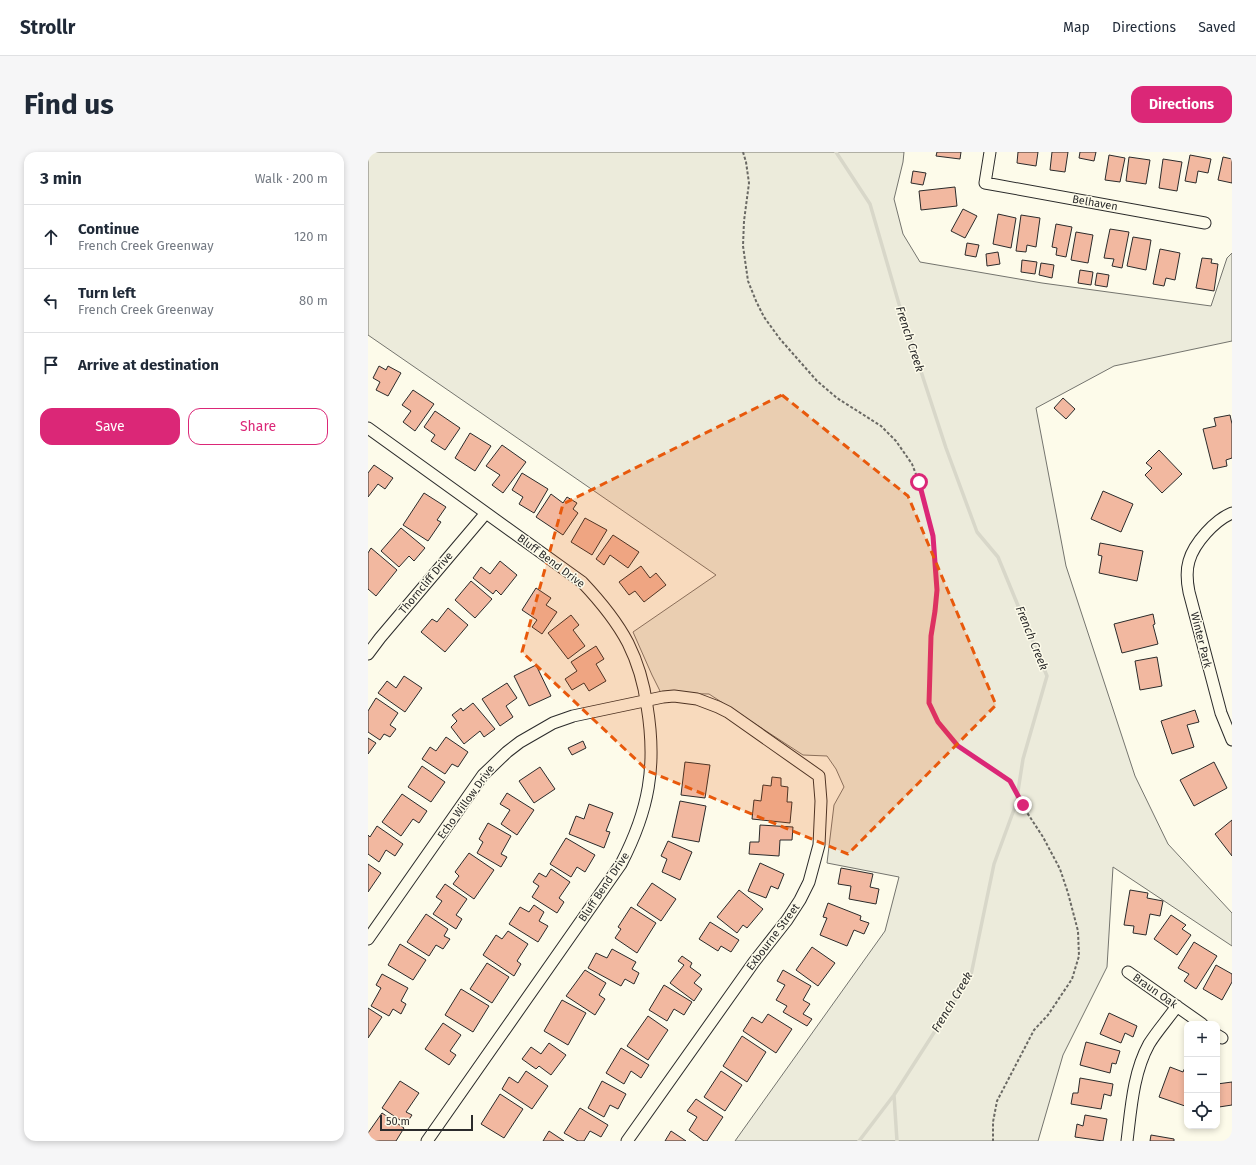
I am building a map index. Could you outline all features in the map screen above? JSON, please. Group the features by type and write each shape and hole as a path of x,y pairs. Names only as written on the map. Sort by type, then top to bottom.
{"street":[{"name":"Belhaven","path":"990,152 985,183 1206,223"},
{"name":"Bluff Bend Drive","path":"368,428 582,582 603,604 628,642 637,663 650,724 652,753 650,779 640,822 632,844 621,864 427,1141"},
{"name":"Thorncliff Drive","path":"368,654 486,513"},
{"name":"Winter Park","path":"1232,513 1210,528 1200,539 1189,561 1187,581 1219,707 1232,740"},
{"name":"Exbourne Street","path":"627,1141 754,962 787,920 800,900 809,882 819,845 821,801 819,776 728,712 708,702 686,697 663,697 646,700"},
{"name":"Echo Willow Drive","path":"368,939 484,775 507,752 520,742 553,722 573,716 646,700"},
{"name":"Braun Oak","path":"1128,972 1198,1021"},
{"path":"1126,1141 1134,1088 1140,1064 1149,1044 1177,1006"}],"path":[{"path":"743,152 749,183 744,221 743,246 748,282 756,302 764,317 780,338 817,382 837,398 881,426 896,441 912,464 919,482 933,536 937,590 931,636 929,703 938,722 958,746 1010,781 1060,869 1078,931 1079,956 1072,979 1048,1015 1034,1030 997,1101 993,1122 993,1141"}],"highlighted area":[{"path":"782,395 908,496 996,705 848,854 648,771 522,652 563,504"}],"shaded area":[{"path":"368,152 904,152 894,199 903,234 920,262 1042,283 1211,306 1227,258 1232,253 1232,341 1114,366 1036,408 1066,566 1135,776 1168,844 1232,913 1232,946 1113,867 1107,967 1063,1055 1038,1141 735,1141 885,931 899,877 827,863 834,805 844,787 836,769 827,756 803,755 709,694 661,693 633,632 716,575 368,335"}],"building":[{"path":"937,152 961,152 960,159 936,156"},
{"path":"1018,152 1038,152 1036,166 1017,163"},
{"path":"1052,152 1068,152 1065,172 1050,170"},
{"path":"1080,152 1096,152 1094,161 1079,158"},
{"path":"1109,155 1125,158 1120,182 1105,180"},
{"path":"1190,155 1211,159 1208,173 1198,171 1196,183 1185,181"},
{"path":"1129,157 1150,160 1146,184 1126,181"},
{"path":"1223,157 1232,159 1232,183 1218,180"},
{"path":"1163,159 1182,162 1177,191 1159,188"},
{"path":"913,171 926,173 923,185 911,183"},
{"path":"955,187 957,206 921,210 919,191"},
{"path":"963,209 977,216 965,238 951,231"},
{"path":"998,214 1016,218 1011,248 993,244"},
{"path":"1021,215 1040,218 1036,247 1027,245 1026,252 1016,251"},
{"path":"1056,224 1072,227 1066,257 1056,255 1057,248 1052,247"},
{"path":"1110,229 1129,232 1122,268 1112,266 1114,259 1104,258"},
{"path":"1076,232 1093,235 1088,263 1071,260"},
{"path":"1133,237 1151,240 1146,270 1127,266"},
{"path":"967,243 979,245 976,257 965,255"},
{"path":"1160,249 1180,253 1175,280 1166,278 1164,286 1153,284"},
{"path":"998,252 1000,264 987,266 986,254"},
{"path":"1202,258 1212,259 1211,263 1218,264 1214,291 1196,288"},
{"path":"1022,260 1037,262 1035,274 1021,272"},
{"path":"1041,263 1054,265 1052,278 1039,275"},
{"path":"1080,270 1093,272 1091,285 1078,283"},
{"path":"1097,273 1109,275 1107,287 1095,285"},
{"path":"379,366 386,370 388,366 401,373 388,396 376,390 380,382 373,378"},
{"path":"413,390 434,404 415,431 403,422 411,411 402,405"},
{"path":"1063,398 1075,409 1066,419 1054,408"},
{"path":"435,411 460,428 445,450 431,441 435,435 424,427"},
{"path":"1230,415 1232,424 1232,458 1226,460 1227,466 1213,469 1203,429 1216,426 1214,418"},
{"path":"470,433 491,446 475,471 455,458"},
{"path":"502,445 526,462 503,493 492,485 500,475 486,466"},
{"path":"1159,450 1182,474 1162,493 1145,475 1152,468 1146,463"},
{"path":"374,465 393,478 385,489 378,484 368,497 368,473"},
{"path":"522,473 548,489 534,513 519,504 523,497 512,490"},
{"path":"1103,491 1133,504 1121,532 1091,519"},
{"path":"424,493 446,507 437,520 441,522 428,541 403,525"},
{"path":"551,494 563,503 567,497 577,503 573,509 578,513 563,535 536,517"},
{"path":"585,518 607,530 592,555 571,542"},
{"path":"401,528 425,548 414,561 409,556 399,567 381,551"},
{"path":"613,535 639,552 628,568 610,555 604,565 596,559"},
{"path":"1100,543 1143,551 1137,581 1099,573 1102,556 1098,555"},
{"path":"371,548 397,570 376,596 368,589 368,553"},
{"path":"500,561 517,575 501,595 496,590 493,594 473,578 481,567 490,574"},
{"path":"641,566 650,578 656,573 666,585 644,602 635,591 629,595 619,582"},
{"path":"471,581 492,599 475,618 455,600"},
{"path":"536,588 551,598 546,605 557,612 542,634 532,627 537,620 522,610"},
{"path":"448,608 468,625 445,652 421,632 432,619 437,622"},
{"path":"1153,614 1155,624 1153,625 1158,644 1122,653 1114,624"},
{"path":"571,615 579,625 573,630 585,646 568,659 548,633"},
{"path":"596,646 604,659 596,664 606,681 589,691 584,683 572,690 565,679 577,671 571,662"},
{"path":"1157,657 1162,686 1140,690 1135,661"},
{"path":"536,665 551,696 529,706 514,676"},
{"path":"404,676 422,688 405,712 378,693 387,681 396,688"},
{"path":"507,683 517,698 506,706 513,717 500,726 482,699"},
{"path":"376,698 398,713 390,725 396,729 390,737 384,734 380,740 368,732 368,711"},
{"path":"473,703 495,729 484,737 480,731 464,744 451,727 457,721 452,715 461,708 463,711"},
{"path":"1195,710 1199,722 1187,725 1194,747 1172,754 1161,721"},
{"path":"446,737 468,752 458,767 452,764 445,774 422,759 430,747 436,751"},
{"path":"368,738 376,743 368,754"},
{"path":"583,741 586,748 572,755 568,748"},
{"path":"685,762 710,765 705,798 681,795"},
{"path":"1214,762 1227,788 1194,806 1180,780"},
{"path":"422,766 445,782 431,802 408,787"},
{"path":"540,767 555,789 534,803 519,781"},
{"path":"772,777 781,778 781,786 788,787 787,802 792,802 790,823 752,819 754,800 761,801 763,785 771,786"},
{"path":"507,793 534,810 517,835 501,824 510,810 500,804"},
{"path":"402,794 427,811 419,823 413,819 401,836 382,822"},
{"path":"680,801 706,806 699,842 672,837"},
{"path":"589,804 613,813 606,831 610,832 604,848 569,834 576,816 584,819"},
{"path":"1232,820 1232,856 1215,834"},
{"path":"488,823 511,836 501,854 507,857 501,867 477,853 483,842 479,839"},
{"path":"760,825 793,827 792,840 780,840 779,856 749,854 750,842 759,842"},
{"path":"377,826 403,844 395,856 386,850 379,862 368,854 368,835 370,837"},
{"path":"566,838 595,855 585,872 577,867 571,877 550,864"},
{"path":"668,841 692,852 680,880 662,872 667,859 661,856"},
{"path":"469,853 494,870 474,899 453,884 459,876 455,872"},
{"path":"760,863 784,874 778,889 771,886 766,898 748,891"},
{"path":"368,864 381,873 368,892"},
{"path":"841,868 873,874 870,887 879,889 876,904 849,899 851,886 838,884"},
{"path":"551,869 570,882 559,898 564,902 557,913 532,897 539,886 533,882 539,873 546,877"},
{"path":"652,883 676,899 661,921 637,905"},
{"path":"445,884 467,899 456,915 462,919 456,929 433,914 442,901 436,897"},
{"path":"739,890 763,909 747,928 743,925 737,933 717,917"},
{"path":"1130,890 1148,893 1147,898 1163,901 1160,916 1150,914 1146,935 1133,933 1134,926 1124,925"},
{"path":"828,903 861,916 860,920 869,923 864,934 854,930 847,946 820,935 827,918 823,917"},
{"path":"534,905 544,912 539,921 548,926 538,942 509,924 520,907 529,912"},
{"path":"631,907 656,923 637,953 615,938 621,929 618,927"},
{"path":"426,914 448,929 444,936 450,939 443,949 436,945 429,956 407,942"},
{"path":"1171,915 1186,925 1182,929 1191,935 1177,955 1154,939"},
{"path":"710,922 739,940 731,952 721,946 718,951 699,939"},
{"path":"508,931 528,944 517,961 521,964 514,976 483,955 496,935 502,939"},
{"path":"1194,942 1217,956 1196,989 1184,981 1189,974 1178,968"},
{"path":"400,944 426,960 413,980 388,965"},
{"path":"812,947 835,963 818,986 796,970"},
{"path":"612,949 636,962 632,969 639,973 634,984 625,979 621,986 588,968 596,953 607,958"},
{"path":"682,956 692,963 690,967 701,975 694,983 702,989 694,1001 670,983 684,965 678,961"},
{"path":"487,963 509,977 492,1003 470,989"},
{"path":"1216,965 1232,974 1232,982 1222,1000 1203,989"},
{"path":"585,970 606,983 599,995 605,999 595,1015 566,996"},
{"path":"783,970 811,986 803,1000 810,1004 803,1014 812,1019 807,1026 783,1012 787,1006 776,1000 785,985 777,981"},
{"path":"382,974 408,988 401,1001 406,1004 401,1014 393,1009 389,1016 371,1006 381,988 376,985"},
{"path":"664,985 692,1002 684,1015 674,1009 667,1021 649,1010"},
{"path":"461,989 489,1006 473,1032 445,1015"},
{"path":"562,1000 586,1013 568,1045 544,1031"},
{"path":"368,1008 382,1017 368,1038"},
{"path":"1109,1013 1137,1026 1133,1037 1125,1033 1121,1043 1100,1034"},
{"path":"768,1014 792,1029 776,1053 743,1031 752,1017 762,1023"},
{"path":"648,1016 668,1030 648,1060 627,1046"},
{"path":"443,1023 461,1035 450,1051 456,1055 449,1065 425,1049"},
{"path":"742,1036 766,1052 747,1082 723,1066"},
{"path":"1086,1042 1120,1051 1116,1064 1112,1063 1110,1073 1080,1065"},
{"path":"549,1043 566,1055 551,1075 539,1066 536,1069 522,1059 531,1047 541,1054"},
{"path":"621,1048 649,1065 641,1078 631,1071 624,1084 606,1073"},
{"path":"1170,1067 1183,1072 1184,1070 1184,1106 1159,1097"},
{"path":"526,1071 548,1086 532,1109 502,1089 509,1077 518,1083"},
{"path":"721,1071 742,1085 725,1111 704,1097"},
{"path":"1080,1078 1113,1084 1111,1096 1104,1094 1101,1109 1071,1104 1073,1093 1078,1093"},
{"path":"400,1081 419,1093 406,1112 412,1115 406,1124 382,1108"},
{"path":"602,1081 626,1094 618,1109 610,1105 604,1117 588,1108"},
{"path":"1232,1082 1232,1105 1220,1107 1220,1084"},
{"path":"500,1094 523,1109 504,1138 481,1124"},
{"path":"696,1099 723,1117 707,1141 704,1141 689,1130 697,1117 687,1111"},
{"path":"580,1108 608,1125 601,1137 590,1131 584,1141 578,1141 564,1133"},
{"path":"382,1113 404,1128 396,1141 368,1141 368,1133"},
{"path":"1085,1115 1107,1119 1103,1141 1075,1137 1077,1124 1083,1126"},
{"path":"549,1131 564,1141 543,1141"},
{"path":"671,1131 686,1141 665,1141"},
{"path":"1151,1135 1174,1139 1174,1141 1150,1141"}],"waterway":[{"name":"French Creek","path":"836,152 870,204 899,304 946,448 977,532 998,557 1047,676 1023,759 1016,804 994,864 971,975 894,1095 859,1141"},
{"path":"894,1095 897,1141"}],"route":[{"path":"919,482 933,536 937,590 931,636 929,703 938,722 958,746 1010,781 1023,805"}]}
